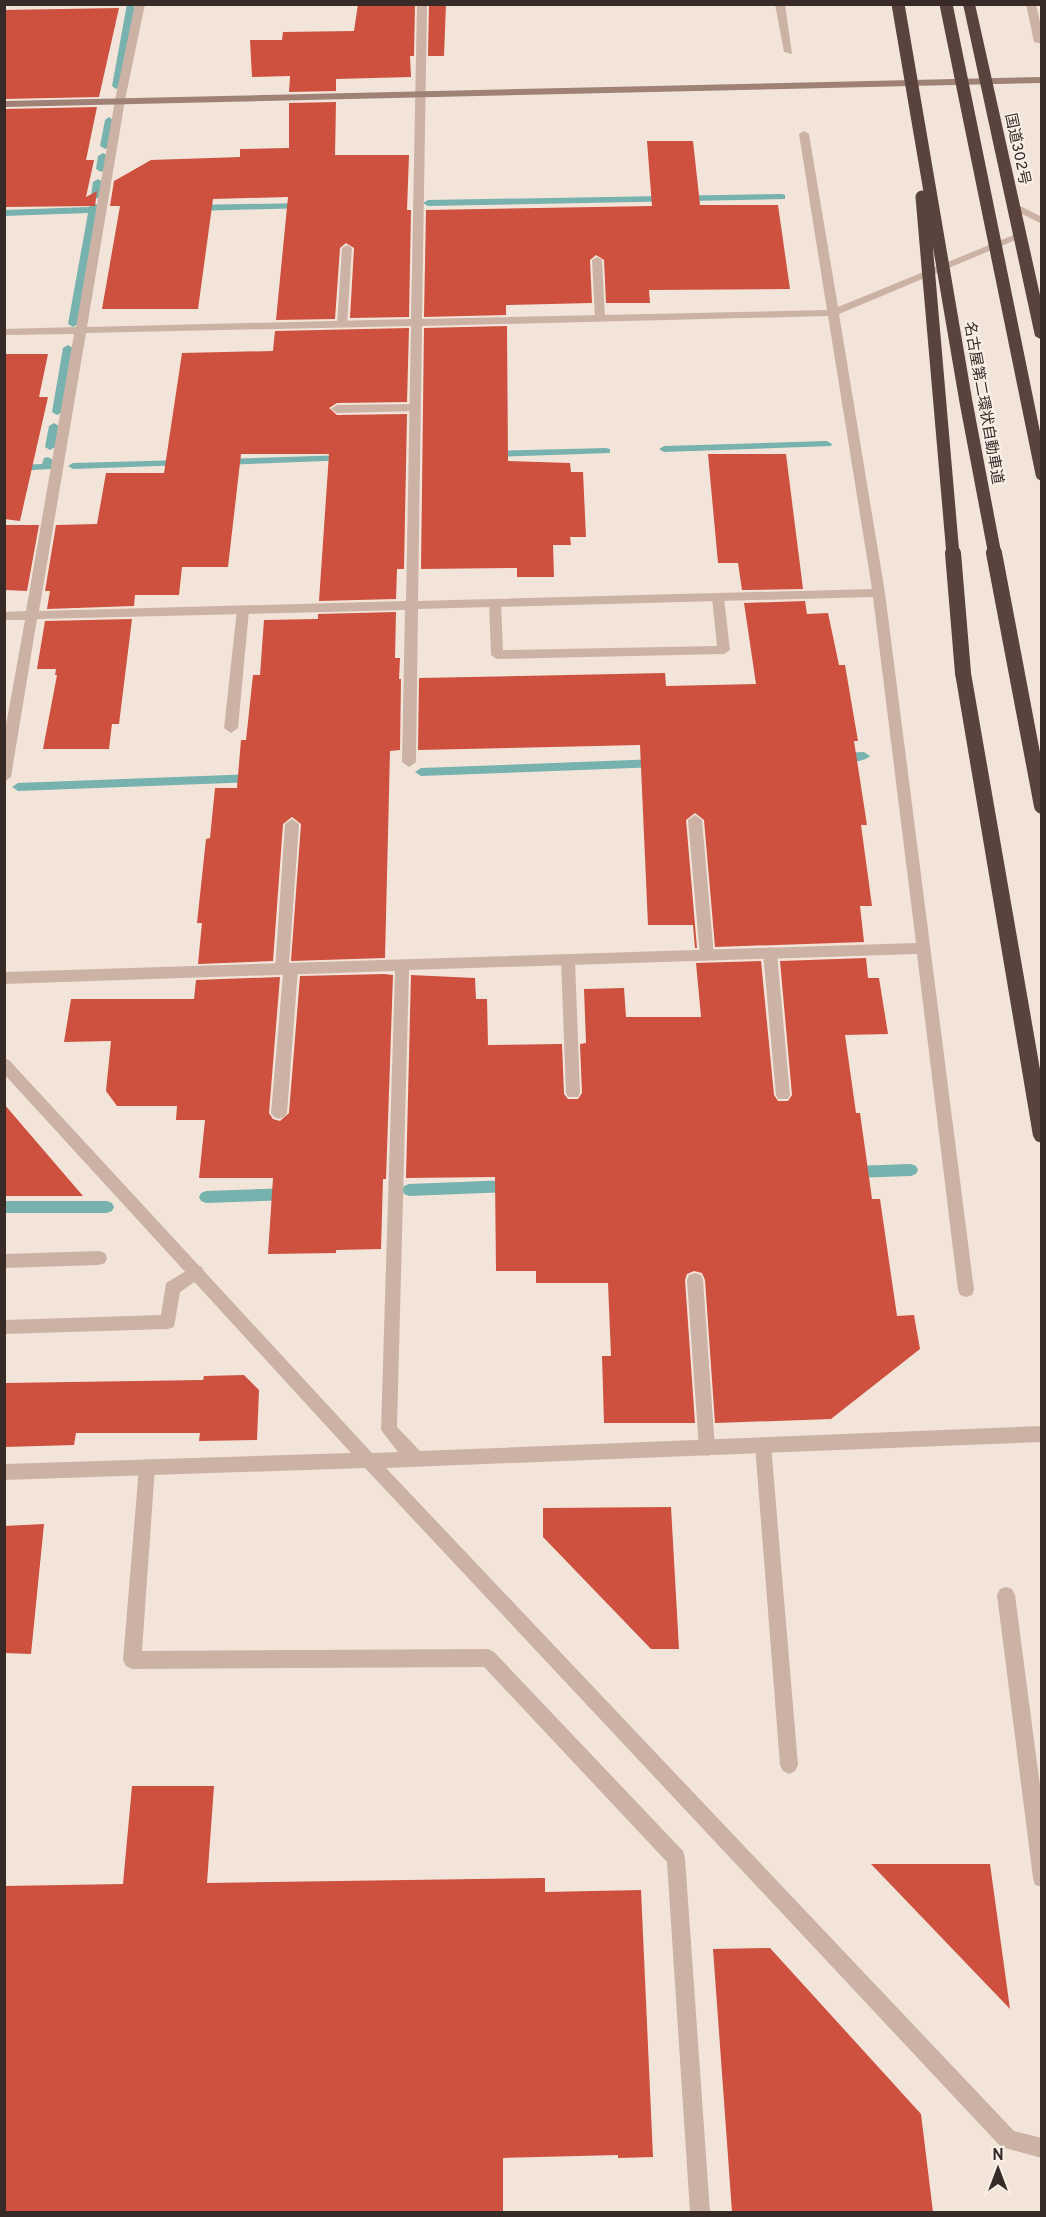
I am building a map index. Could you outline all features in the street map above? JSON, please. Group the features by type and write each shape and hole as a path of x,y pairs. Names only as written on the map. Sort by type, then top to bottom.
{"highway":[{"name":"名古屋第二環状自動車道","path":"898,4 964,391 1041,806"},
{"path":"946,4 1041,474"},
{"name":"国道302号","path":"969,4 1041,336"},
{"path":"917,108 925,253 963,673 1041,1136"},
{"path":"1026,401 1041,451"}],"street":[{"path":"4,777 120,100 140,4"},
{"path":"409,762 422,4"},
{"path":"780,4 789,52"},
{"path":"1031,4 1039,42"},
{"path":"4,104 1041,80"},
{"path":"804,134 879,593 966,1290"},
{"path":"1014,206 1041,221"},
{"path":"4,332 833,313 1020,236"},
{"path":"342,324 347,248"},
{"path":"597,260 600,318"},
{"path":"337,409 415,408"},
{"path":"4,616 879,593"},
{"path":"495,603 497,655 724,650 718,598"},
{"path":"231,728 243,610"},
{"path":"695,820 707,956"},
{"path":"279,1113 292,824"},
{"path":"4,978 922,948"},
{"path":"770,953 783,1095"},
{"path":"568,960 573,1093"},
{"path":"402,965 389,1430 416,1459"},
{"path":"4,1064 368,1460 1008,2140 1041,2148"},
{"path":"4,1261 99,1258"},
{"path":"4,1327 168,1322 172,1288 196,1272"},
{"path":"695,1280 707,1448"},
{"path":"4,1472 416,1459 1041,1434"},
{"path":"763,1445 789,1765"},
{"path":"147,1467 132,1660 488,1658 676,1858 700,2212"},
{"path":"1006,1595 1041,1878"}],"building":[{"path":"358,4 415,4 414,56 410,56 411,77 336,79 336,91 289,92 290,76 252,77 250,40 282,40 283,32 354,31"},
{"path":"429,4 446,4 444,56 428,56"},
{"path":"119,8 99,97 4,99 4,10"},
{"path":"336,102 335,155 409,155 407,210 411,210 409,317 350,318 354,248 346,243 340,248 335,319 276,320 288,197 213,199 198,309 102,309 120,206 110,206 114,181 151,160 240,157 240,149 289,148 289,103"},
{"path":"97,107 86,160 94,160 86,197 97,191 95,206 4,207 4,109"},
{"path":"647,141 693,141 700,205 778,205 790,289 649,290 650,303 606,303 604,260 596,255 590,260 592,303 506,305 506,315 424,317 426,210 652,206"},
{"path":"507,326 508,461 570,463 571,472 583,472 586,537 570,537 571,545 553,545 554,577 517,577 517,568 421,569 424,328"},
{"path":"409,328 407,402 337,403 329,408 337,415 407,414 404,569 397,569 396,599 319,601 329,454 241,454 228,567 182,567 179,595 135,595 134,606 47,609 50,591 45,591 56,525 97,524 106,473 164,473 182,353 273,351 275,331"},
{"path":"4,354 48,354 39,397 48,397 20,521 4,519"},
{"path":"708,454 786,454 803,589 742,590 738,563 718,563"},
{"path":"4,525 39,525 27,591 4,590"},
{"path":"805,601 807,614 828,613 839,665 845,665 858,741 854,741 867,825 861,825 872,906 860,906 864,942 715,947 704,820 695,813 686,820 697,948 695,948 693,925 648,925 640,745 418,750 419,678 665,673 666,686 756,684 744,603"},
{"path":"396,612 395,658 400,658 399,679 401,679 400,750 390,751 385,958 291,961 301,824 292,817 283,824 273,961 198,964 202,923 197,923 206,839 210,838 215,788 237,788 241,740 246,740 253,675 260,675 264,620 318,619 318,614"},
{"path":"132,619 119,724 112,724 109,749 43,749 57,675 55,675 56,669 37,669 45,621"},
{"path":"866,958 868,978 879,978 888,1034 845,1035 856,1113 860,1113 872,1199 880,1199 897,1316 914,1315 920,1349 831,1419 715,1423 705,1280 702,1273 694,1271 687,1274 685,1280 695,1423 604,1423 602,1356 611,1356 608,1283 536,1283 536,1271 496,1271 495,1177 406,1178 411,975 475,978 476,999 487,999 488,1045 562,1044 564,1094 568,1099 578,1099 582,1093 580,1044 586,1043 584,989 624,988 626,1017 701,1017 696,963 761,961 774,1095 778,1101 788,1101 792,1095 780,961"},
{"path":"393,975 386,1179 383,1179 381,1249 336,1250 336,1253 268,1254 273,1178 199,1178 205,1120 176,1120 177,1106 117,1106 106,1091 111,1041 64,1042 71,999 194,999 196,980 280,977 269,1113 273,1119 280,1121 289,1113 300,976"},
{"path":"4,1104 83,1196 4,1196"},
{"path":"244,1375 259,1390 257,1440 199,1441 200,1433 76,1433 74,1445 4,1447 4,1383 203,1380 204,1376"},
{"path":"671,1507 679,1649 651,1649 543,1537 543,1508"},
{"path":"44,1524 31,1654 4,1653 4,1526"},
{"path":"132,1786 214,1786 207,1883 545,1878 545,1892 641,1890 653,2157 618,2158 618,2155 503,2158 503,2212 4,2212 4,1886 123,1884"},
{"path":"871,1864 990,1864 1010,2009"},
{"path":"770,1948 921,2114 933,2212 732,2212 713,1949"}],"waterway":[{"path":"116,86 131,4"},
{"path":"105,146 109,120"},
{"path":"101,169 103,156"},
{"path":"96,196 98,182"},
{"path":"428,203 782,197"},
{"path":"73,324 94,206"},
{"path":"194,208 304,206"},
{"path":"4,213 93,210"},
{"path":"57,412 68,348"},
{"path":"50,447 54,426"},
{"path":"664,449 827,444"},
{"path":"491,454 606,451"},
{"path":"222,462 347,458"},
{"path":"16,468 47,467 48,460"},
{"path":"73,466 182,463"},
{"path":"840,757 864,756"},
{"path":"421,772 659,763"},
{"path":"18,787 255,778"},
{"path":"852,1172 911,1170"},
{"path":"409,1190 512,1186"},
{"path":"206,1197 290,1194"},
{"path":"4,1207 107,1207"}]}
